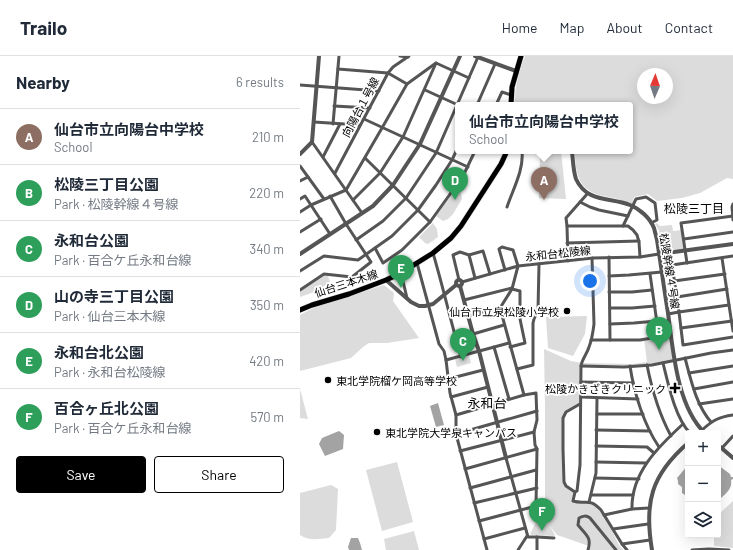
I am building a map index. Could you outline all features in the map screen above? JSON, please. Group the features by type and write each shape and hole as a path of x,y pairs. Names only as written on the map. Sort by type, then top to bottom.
{"main road":[{"path":"511,102 512,87 521,56"},
{"name":"仙台三本木線","path":"300,310 386,280 401,273 433,253 451,238 461,226 501,164 506,154"}],"street":[{"path":"319,56 312,142 362,213"},
{"path":"333,124 339,56"},
{"path":"400,56 408,56"},
{"name":"向陽台１号線","path":"335,173 388,74 393,67 408,56"},
{"path":"300,254 373,206 393,185 419,145 460,56"},
{"path":"485,60 489,56"},
{"path":"459,102 476,57 516,71"},
{"path":"436,63 469,78"},
{"path":"300,212 311,204 346,190 407,84 436,63"},
{"path":"354,200 380,173 403,137 436,63"},
{"path":"478,102 495,64"},
{"path":"338,69 388,74 407,84"},
{"path":"300,85 379,91"},
{"path":"425,90 455,104"},
{"path":"497,102 502,92 511,95"},
{"path":"334,106 370,108"},
{"path":"356,240 383,221 406,198 436,153 455,112"},
{"path":"364,119 468,167"},
{"path":"314,122 360,126"},
{"path":"323,157 340,124"},
{"path":"301,152 312,142"},
{"path":"300,271 324,256 358,260 392,236 418,210 436,185 455,154"},
{"path":"375,248 383,264 402,250 430,222 463,176 474,154"},
{"path":"507,207 521,168 523,161 522,154"},
{"name":"松陵幹線４号線","path":"572,154 576,179 582,188 597,198 629,205 640,211 654,227 662,272 674,360 687,406 701,430"},
{"path":"365,158 430,222"},
{"path":"300,166 324,199"},
{"path":"300,181 308,177"},
{"path":"568,261 566,218 588,192"},
{"path":"300,199 305,196 330,234"},
{"path":"300,289 324,274 352,276 372,262 356,240 330,196"},
{"path":"623,226 636,199 646,197 655,203 657,220 651,223"},
{"path":"580,202 599,210 628,216"},
{"path":"687,263 681,223 733,217 733,204"},
{"path":"300,232 321,219"},
{"path":"567,226 628,226 637,235 640,257"},
{"path":"684,239 733,232"},
{"path":"567,243 638,241"},
{"path":"659,254 733,244"},
{"path":"505,270 500,249 502,247 513,250 518,266 512,288 500,308 524,395"},
{"path":"490,274 483,250 469,254 460,252 453,255 459,283 479,351 527,536 517,550"},
{"path":"433,253 445,295 453,332 461,357"},
{"path":"469,254 475,278"},
{"name":"永和台松陵線","path":"429,306 434,304 459,283 518,266 592,258 640,257 659,254"},
{"path":"733,256 672,265 683,345 733,337"},
{"path":"592,258 594,324 589,348 581,366 580,465 577,491 575,492 573,500 575,502 589,502 597,506 627,550"},
{"path":"609,258 610,340"},
{"path":"722,258 733,331"},
{"path":"417,263 439,344 444,351 450,392 456,415 456,434 487,550"},
{"path":"517,369 533,365 533,323 538,310 539,264"},
{"path":"609,276 662,272"},
{"path":"401,273 408,300"},
{"path":"650,274 659,337"},
{"path":"674,281 725,274"},
{"path":"386,280 414,304 419,306 429,306"},
{"path":"446,360 494,347 525,343 520,319 520,292 512,288 464,300"},
{"path":"677,296 727,289"},
{"path":"609,292 652,290"},
{"path":"668,314 729,305"},
{"path":"610,308 655,306"},
{"path":"468,316 500,308"},
{"path":"610,324 634,324 657,321"},
{"path":"681,328 732,321"},
{"path":"473,334 504,325"},
{"path":"591,340 640,340 670,335"},
{"path":"494,347 509,400"},
{"path":"581,366 647,366 733,350"},
{"path":"685,358 699,404 711,422"},
{"path":"663,363 676,408 684,428 686,430"},
{"path":"630,366 633,382 643,414 659,447"},
{"path":"647,366 658,405 665,425 671,436"},
{"path":"689,373 733,366"},
{"path":"448,379 483,370"},
{"path":"581,382 633,382"},
{"path":"694,389 733,382"},
{"path":"451,397 488,387"},
{"path":"456,415 524,395 536,393 537,420 534,432 535,445 537,449 536,506 479,521"},
{"path":"581,398 638,399"},
{"path":"589,502 595,478 597,398"},
{"path":"699,404 733,399"},
{"path":"575,492 566,486 564,482 563,418 566,412 580,404"},
{"path":"456,434 537,411"},
{"path":"597,414 643,414"},
{"path":"704,430 711,422 722,417 733,415"},
{"path":"632,509 633,495 638,479 646,463 659,447 683,424"},
{"path":"596,430 650,431"},
{"path":"460,451 534,432"},
{"path":"733,436 722,448 733,458"},
{"path":"596,446 647,447 654,453"},
{"path":"652,550 648,524 649,508 655,486 662,472 673,457 685,446"},
{"path":"465,469 537,449"},
{"path":"596,462 646,463"},
{"path":"470,488 536,470"},
{"path":"595,478 638,479"},
{"path":"474,504 537,488"},
{"path":"591,495 633,495"},
{"path":"604,515 632,509 649,508"},
{"path":"588,550 590,544 589,540 578,526 579,518 583,516 590,518 616,550"},
{"path":"613,529 648,524"},
{"path":"484,539 525,528"},
{"path":"527,536 554,538"},
{"path":"537,537 537,550"},
{"path":"622,544 650,540"},
{"path":"692,550 729,550"}],"shaded area":[{"path":"525,56 733,56 733,179 727,178 700,193 682,198 657,201 648,194 634,197 632,204 590,191 583,185 578,176 575,154 633,154 633,102 515,102 516,86"},
{"path":"561,154 566,199 539,198 540,155"},
{"path":"463,178 465,185 461,193 462,199 453,214 448,219 443,221 436,216"},
{"path":"433,223 437,229 438,237 428,244 419,237"},
{"path":"657,223 660,226 672,225 673,231 682,230 685,249 667,250 662,248 659,231 655,224"},
{"path":"324,276 328,276 330,282 317,291 300,297 300,291"},
{"path":"384,285 394,293 393,301 419,338 387,343 369,343 351,358 300,371 300,315 319,305"},
{"path":"587,316 585,334 573,356 548,348 546,317"},
{"path":"670,335 674,360 647,365 582,366 580,404 566,412 563,418 564,484 575,492 574,500 591,503 604,515 623,550 588,550 589,546 557,535 550,526 555,535 554,536 530,534 536,522 546,521 548,524 550,511 545,506 544,349 571,361 582,363 632,364 647,362 644,339"},
{"path":"469,355 471,363 457,367 455,359"},
{"path":"300,389 308,419 300,418"},
{"path":"438,403 444,425 436,427 430,406"},
{"path":"339,431 344,435 343,449 325,456 319,444 322,438"},
{"path":"397,462 413,522 382,531 366,470"},
{"path":"721,467 730,474 731,477 733,477 731,480 730,489 721,498"},
{"path":"685,469 685,495 682,493 682,487 678,484 677,478"},
{"path":"331,485 338,489 336,530 329,538 314,539 303,537 300,535 300,493"},
{"path":"733,501 733,548 714,546 714,538 721,538 721,512"},
{"path":"414,531 419,550 386,550 384,539"},
{"path":"351,538 358,538 362,550 349,550 348,547"}],"place":[{"name":"山の寺三丁目公園","path":"455,200"},
{"name":"仙台市立向陽台中学校","path":"544,200"},
{"name":"永和台北公園","path":"401,288"},
{"name":"仙台市立泉松陵小学校","path":"567,311"},
{"name":"松陵三丁目公園","path":"659,350"},
{"name":"永和台公園","path":"463,361"},
{"name":"東北学院榴ケ岡高等学校","path":"328,380"},
{"name":"松陵かきざきクリニック","path":"675,388"},
{"name":"東北学院大学泉キャンパス","path":"377,432"},
{"name":"百合ヶ丘北公園","path":"542,531"}],"district":[{"name":"松陵三丁目","path":"694,208"},
{"name":"永和台","path":"487,403"}]}
